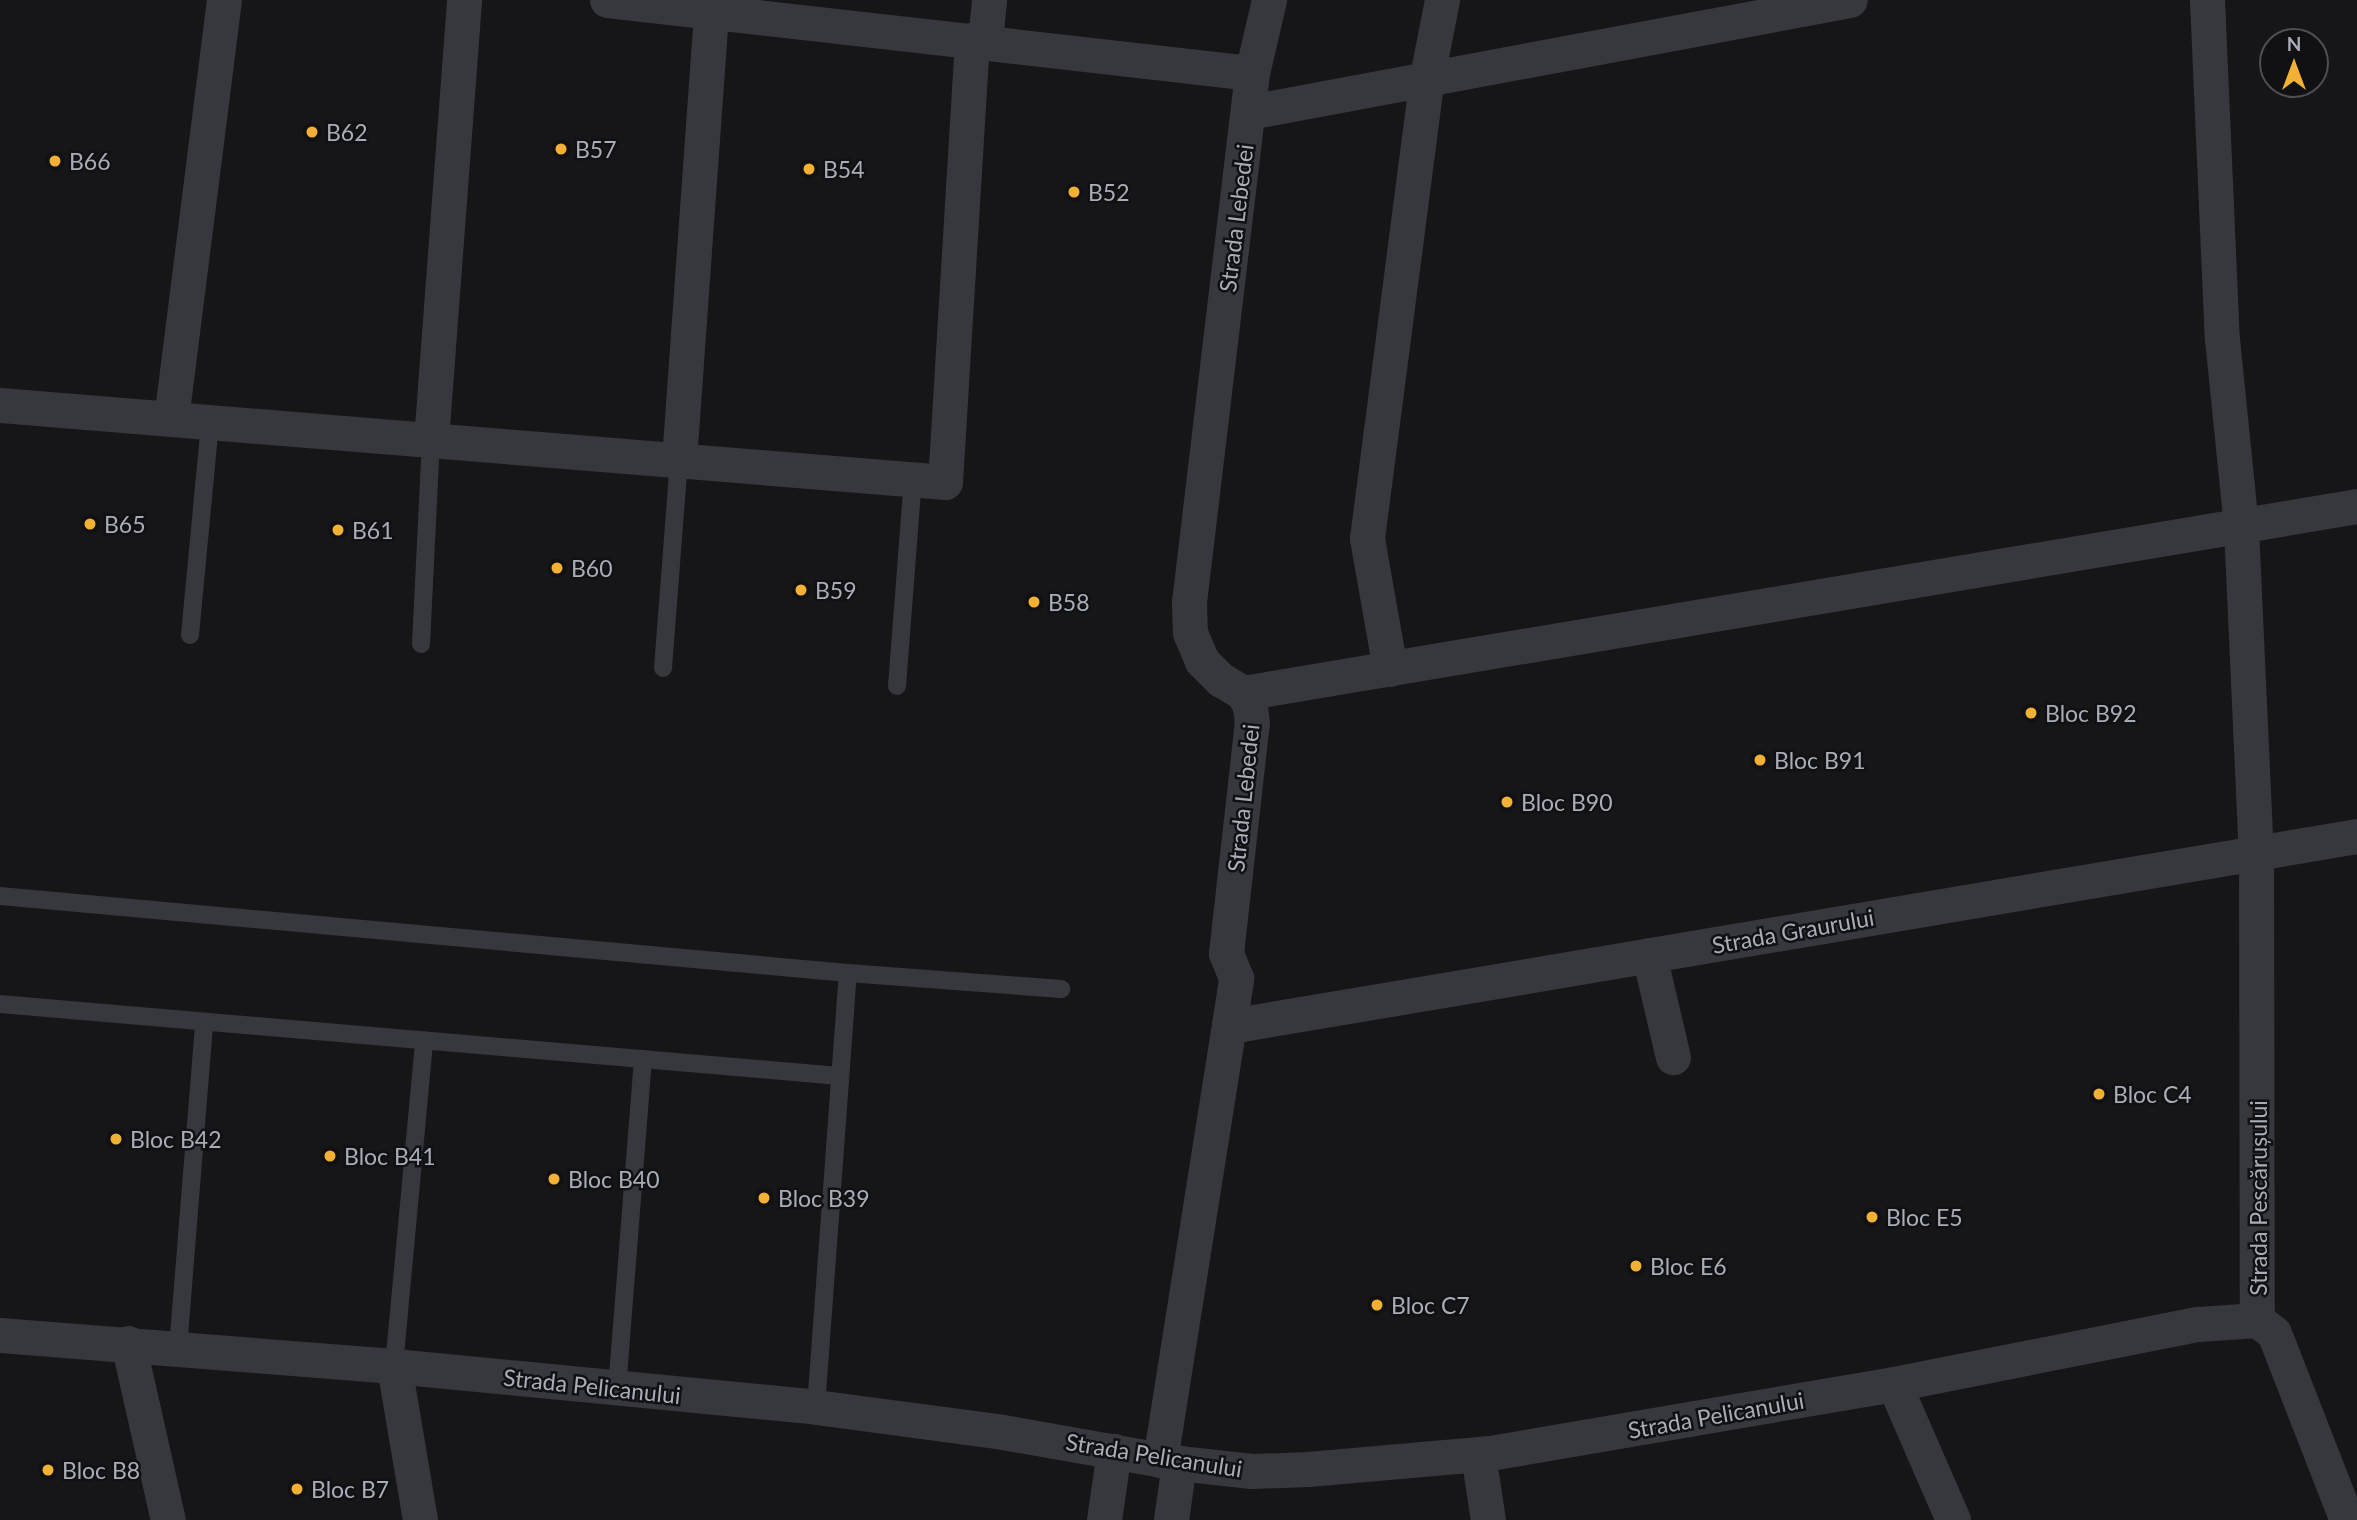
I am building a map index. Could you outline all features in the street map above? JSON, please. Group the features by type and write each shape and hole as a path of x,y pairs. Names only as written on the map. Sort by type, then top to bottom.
{"street":[{"path":"172,419 225,0"},
{"path":"431,440 464,0"},
{"path":"607,0 711,11 764,9 978,40 1252,73"},
{"path":"0,405 945,482 978,40 989,0"},
{"name":"Strada Lebedei","path":"1171,1520 1170,1462 1236,978 1226,953 1252,723 1250,706 1244,693 1221,680 1202,661 1190,633 1189,602 1252,73 1269,0"},
{"path":"1390,669 1367,538 1426,81 1442,0"},
{"path":"1249,112 1850,0"},
{"name":"Strada Pescărușului","path":"2207,0 2222,338 2241,527 2256,853 2257,1320 2274,1333 2347,1520"},
{"path":"679,460 711,11"},
{"path":"1244,693 2357,506"},
{"name":"Strada Graurului","path":"1230,1026 2357,836"},
{"path":"1649,955 1673,1057"},
{"name":"Strada Pelicanului","path":"0,1335 394,1366 816,1407 1009,1433 1170,1462 1252,1471 1308,1469 1478,1454 1894,1384 2198,1324 2257,1320"},
{"path":"128,1343 168,1520"},
{"path":"394,1366 420,1520"},
{"path":"1894,1384 1953,1520"},
{"path":"1104,1520 1114,1451"},
{"path":"1478,1454 1488,1520"}],"lane":[{"path":"190,635 210,423"},
{"path":"421,644 431,440"},
{"path":"663,668 679,460"},
{"path":"897,686 913,479"},
{"path":"0,896 848,973 1061,989"},
{"path":"816,1407 848,973"},
{"path":"0,1003 839,1076"},
{"path":"178,1348 204,1021"},
{"path":"394,1366 424,1040"},
{"path":"617,1388 643,1059"}],"place":[{"name":"B62","path":"312,132"},
{"name":"B57","path":"561,149"},
{"name":"B66","path":"55,161"},
{"name":"B54","path":"809,169"},
{"name":"B52","path":"1074,192"},
{"name":"B65","path":"90,524"},
{"name":"B61","path":"338,530"},
{"name":"B60","path":"557,568"},
{"name":"B59","path":"801,590"},
{"name":"B58","path":"1034,602"},
{"name":"Bloc B92","path":"2031,713"},
{"name":"Bloc B91","path":"1760,760"},
{"name":"Bloc B90","path":"1507,802"},
{"name":"Bloc C4","path":"2099,1094"},
{"name":"Bloc B42","path":"116,1139"},
{"name":"Bloc B41","path":"330,1156"},
{"name":"Bloc B40","path":"554,1179"},
{"name":"Bloc B39","path":"764,1198"},
{"name":"Bloc E5","path":"1872,1217"},
{"name":"Bloc E6","path":"1636,1266"},
{"name":"Bloc C7","path":"1377,1305"},
{"name":"Bloc B8","path":"48,1470"},
{"name":"Bloc B7","path":"297,1489"}]}
